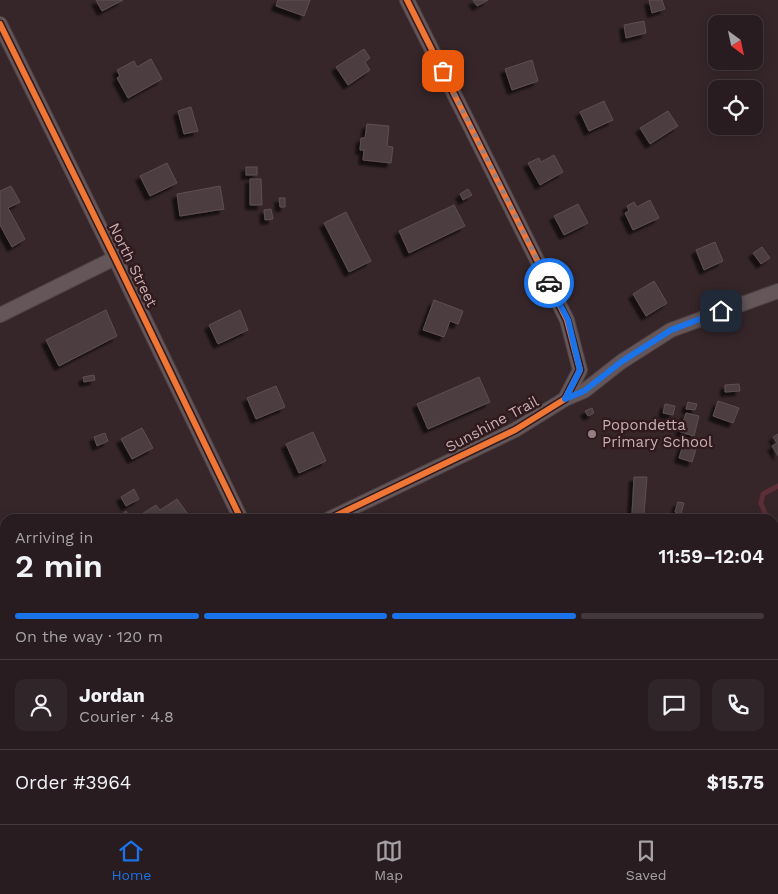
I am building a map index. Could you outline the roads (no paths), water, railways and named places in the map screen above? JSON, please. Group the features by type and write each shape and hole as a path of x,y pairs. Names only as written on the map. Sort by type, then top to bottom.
{"street":[{"path":"407,0 568,320 580,370 565,399"},
{"name":"North Street","path":"0,24 239,514"},
{"path":"0,315 115,258"},
{"name":"Sunshine Trail","path":"339,514 515,430 565,399 584,391 621,362 671,330 778,291"}],"waterway":[{"path":"765,514 761,503 763,494 778,486"}],"place":[{"name":"Popondetta Primary School","path":"592,434"}]}
